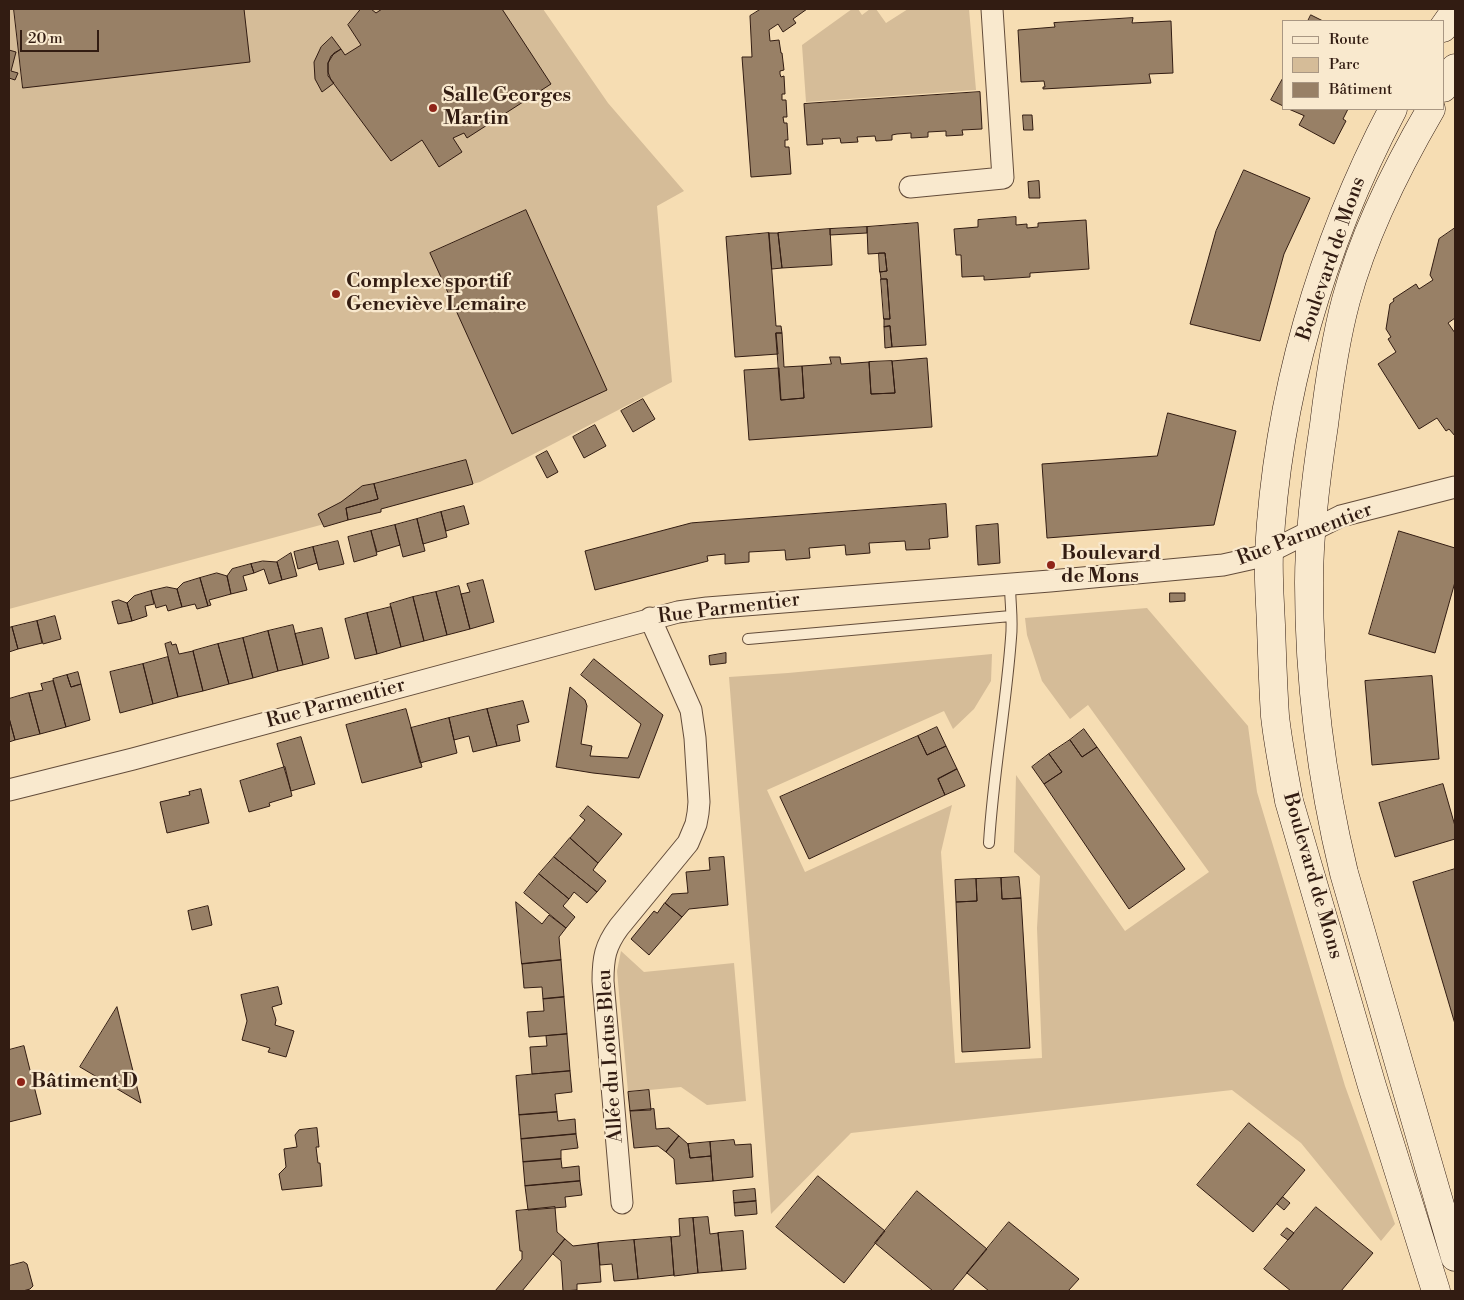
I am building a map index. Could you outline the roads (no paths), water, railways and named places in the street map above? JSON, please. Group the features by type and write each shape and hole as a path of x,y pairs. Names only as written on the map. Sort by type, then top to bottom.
{"main road":[{"path":"1444,27 1455,11"},
{"path":"1444,86 1455,68"},
{"name":"Boulevard de Mons","path":"1393,110 1345,211 1319,284 1303,338 1290,391 1280,448 1268,576 1275,716 1280,756 1289,801 1372,1086 1436,1291"},
{"name":"Boulevard de Mons","path":"1429,110 1396,172 1377,214 1356,268 1346,301 1326,405 1311,530 1309,581 1310,646 1317,717 1334,830 1344,873 1455,1257"}],"street":[{"path":"910,187 1003,178 992,9"},
{"name":"Rue Parmentier","path":"9,790 678,612 707,608 1223,566 1259,557 1341,516 1455,487"},
{"name":"Allée du Lotus Bleu","path":"622,1203 603,981 605,952 610,940 619,927 688,843 696,824 699,802 695,738 691,710 650,618"}],"lane":[{"path":"988,843 992,795 1012,636 1010,584"},
{"path":"748,639 1011,616"}],"place":[{"name":"Salle Georges Martin","path":"433,108"},
{"name":"Complexe sportif Geneviève Lemaire","path":"336,294"},
{"name":"Boulevard de Mons","path":"1051,565"},
{"name":"Bâtiment D","path":"21,1082"}]}
